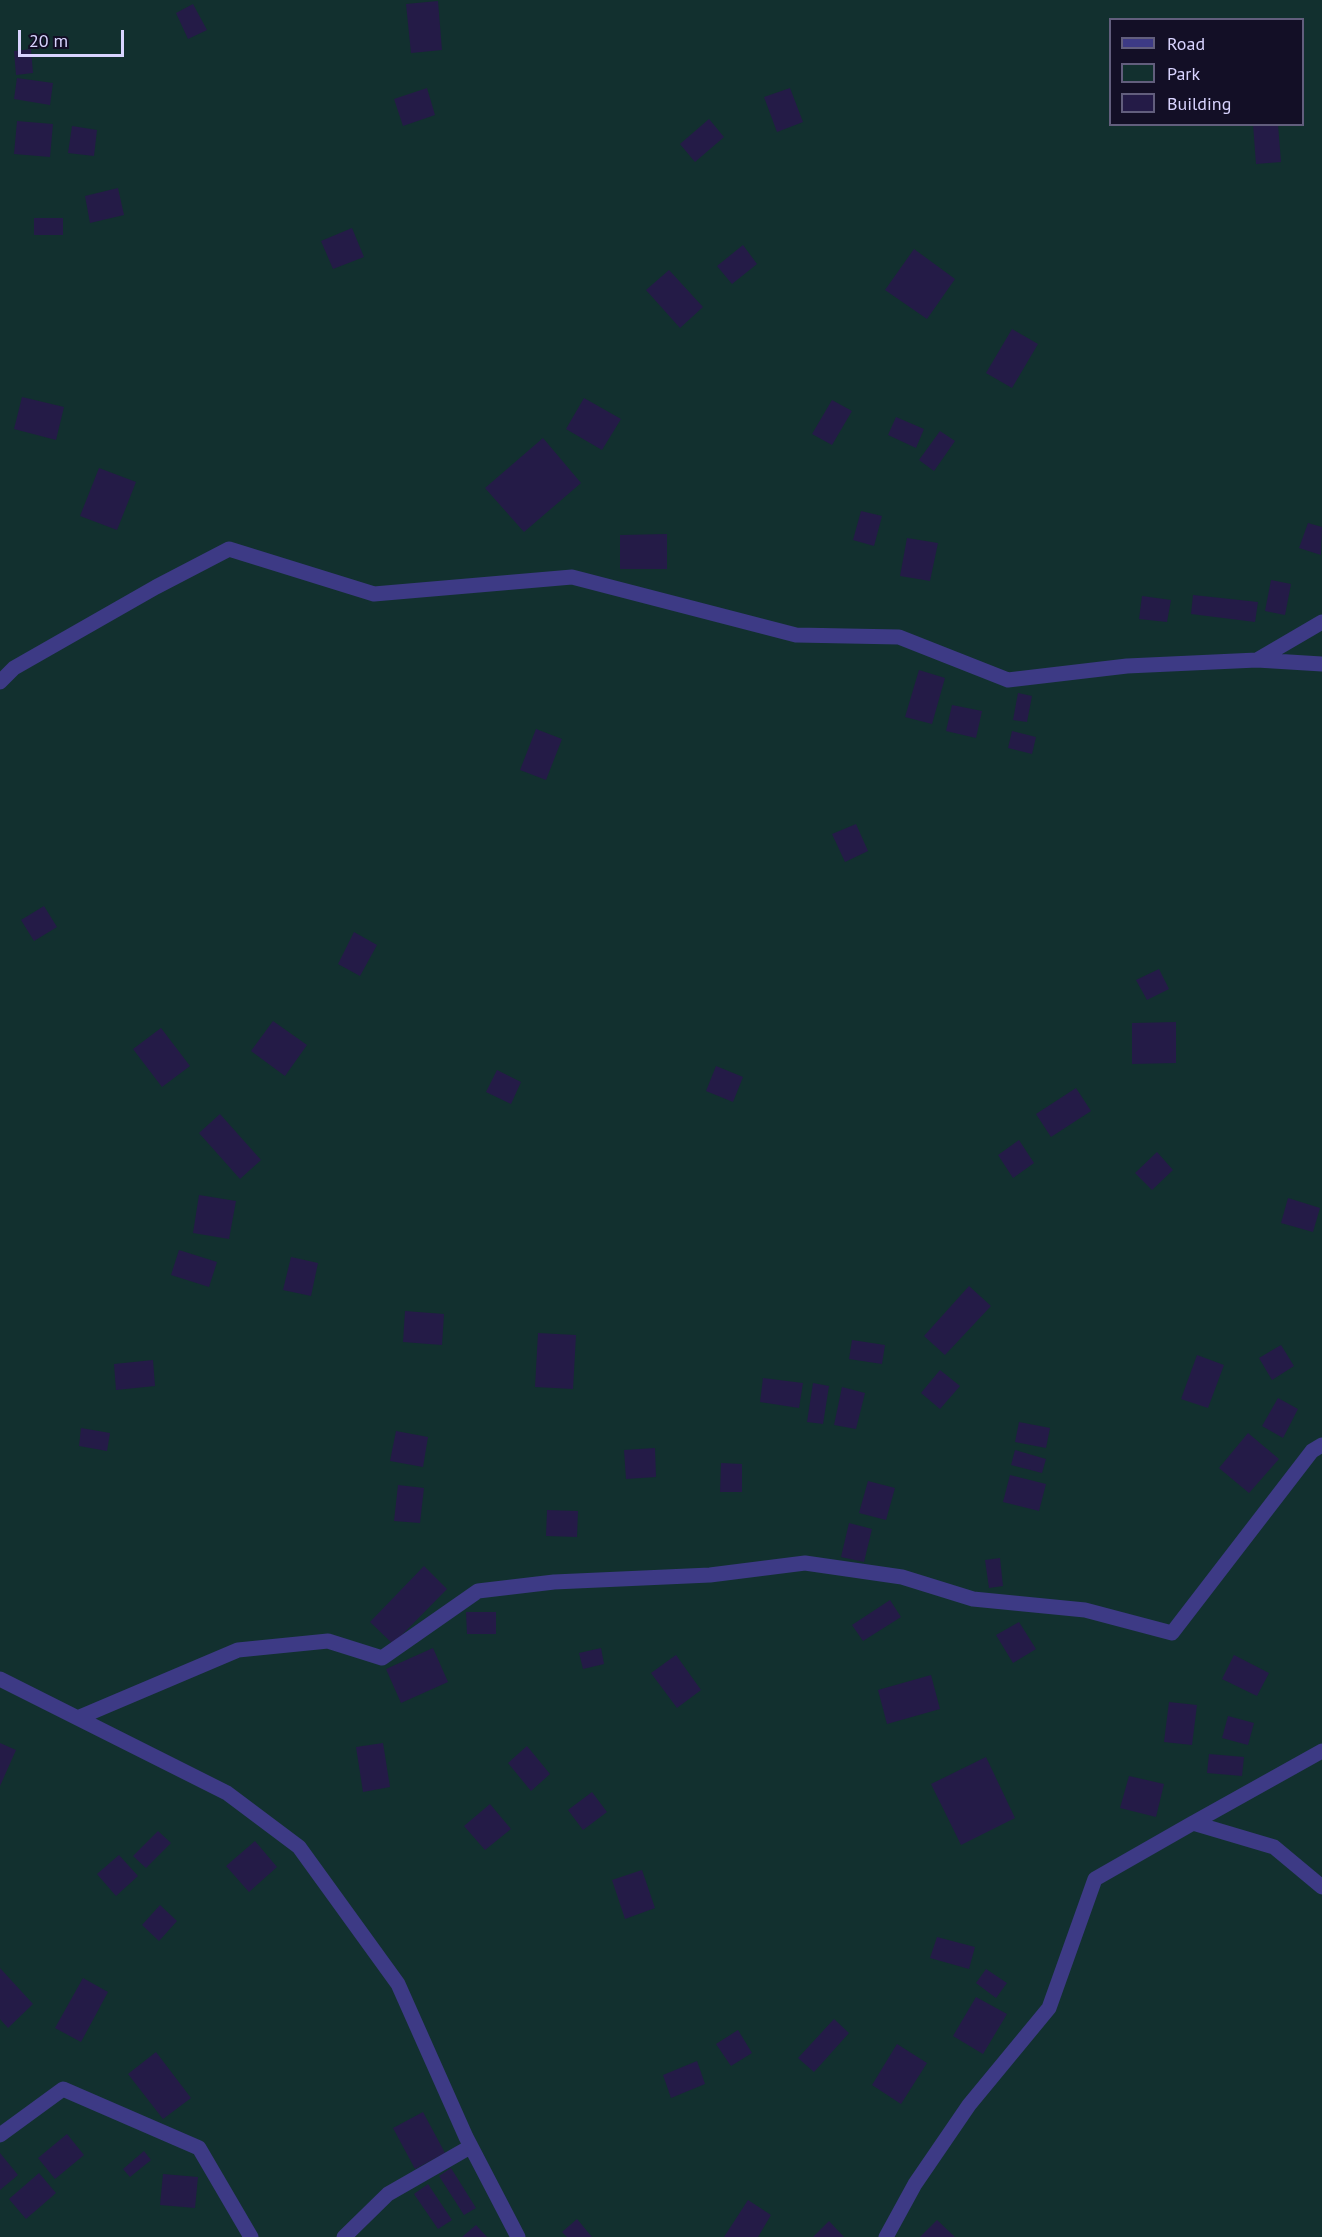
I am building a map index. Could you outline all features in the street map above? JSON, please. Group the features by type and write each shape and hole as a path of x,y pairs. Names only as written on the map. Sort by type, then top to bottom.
{"street":[{"path":"0,682 24,662 156,586 229,549 374,594 572,577 796,635 899,637 1008,680 1127,666 1257,660 1322,664"},
{"path":"1257,660 1322,622"},
{"path":"80,1717 238,1650 328,1641 382,1658 478,1591 554,1582 710,1575 805,1563 902,1577 973,1599 1085,1610 1172,1633 1312,1451 1322,1445"},
{"path":"0,1679 80,1717 226,1793 299,1847 398,1984 470,2147 518,2237"},
{"path":"886,2237 915,2184 969,2105 1049,2008 1095,1879 1322,1751"},
{"path":"1193,1823 1274,1847 1322,1887"},
{"path":"0,2135 63,2089 199,2148 251,2237"},
{"path":"344,2237 388,2194 470,2147"}],"green space":[{"path":"0,0 1322,0 1322,2237 0,2237"}],"building":[{"path":"438,1 442,50 411,53 406,4"},
{"path":"193,4 207,30 188,39 176,13"},
{"path":"31,49 33,73 16,75 14,51"},
{"path":"17,78 53,83 50,105 14,99"},
{"path":"427,88 435,115 403,126 394,99"},
{"path":"790,88 803,122 777,132 764,97"},
{"path":"709,119 724,137 695,162 680,144"},
{"path":"17,121 53,124 50,157 14,154"},
{"path":"72,126 97,130 94,156 68,153"},
{"path":"1253,126 1278,126 1281,162 1256,164"},
{"path":"118,188 124,215 90,223 85,196"},
{"path":"34,218 63,218 63,235 34,235"},
{"path":"352,228 364,257 333,269 321,241"},
{"path":"743,245 757,264 732,284 717,266"},
{"path":"914,249 955,279 927,319 885,290"},
{"path":"669,270 703,307 680,328 646,290"},
{"path":"1012,329 1038,344 1012,388 986,373"},
{"path":"22,397 64,407 56,440 14,429"},
{"path":"584,398 621,419 602,450 566,429"},
{"path":"832,400 852,411 832,445 812,434"},
{"path":"896,417 924,429 916,448 888,435"},
{"path":"940,431 955,441 934,471 919,460"},
{"path":"543,438 581,483 524,532 485,488"},
{"path":"99,468 136,482 117,530 80,516"},
{"path":"861,511 882,516 874,546 853,540"},
{"path":"1308,523 1322,527 1321,555 1299,548"},
{"path":"667,534 667,569 620,569 620,535"},
{"path":"907,538 938,543 930,581 900,576"},
{"path":"1271,580 1291,584 1285,615 1265,611"},
{"path":"1193,595 1258,602 1255,622 1191,614"},
{"path":"1142,596 1171,600 1167,622 1139,619"},
{"path":"919,670 945,678 932,724 905,717"},
{"path":"1018,693 1032,696 1027,722 1013,720"},
{"path":"952,705 982,711 976,738 946,731"},
{"path":"536,729 562,739 546,780 520,770"},
{"path":"1012,731 1036,737 1032,754 1008,748"},
{"path":"856,824 868,851 845,862 832,834"},
{"path":"44,906 57,927 34,941 21,920"},
{"path":"354,932 377,945 360,976 338,964"},
{"path":"1159,969 1169,989 1147,1000 1136,980"},
{"path":"273,1021 307,1045 285,1076 251,1051"},
{"path":"1176,1022 1176,1063 1132,1064 1132,1023"},
{"path":"161,1028 190,1066 162,1087 133,1049"},
{"path":"716,1066 743,1077 733,1102 706,1091"},
{"path":"497,1070 521,1082 511,1104 486,1092"},
{"path":"1076,1088 1091,1111 1051,1137 1036,1114"},
{"path":"220,1114 261,1160 240,1179 199,1133"},
{"path":"1019,1140 1034,1163 1013,1178 998,1155"},
{"path":"1157,1152 1173,1170 1152,1190 1135,1173"},
{"path":"199,1195 236,1201 229,1239 193,1233"},
{"path":"1288,1198 1320,1208 1313,1232 1281,1223"},
{"path":"179,1250 217,1262 209,1287 171,1275"},
{"path":"291,1257 318,1263 311,1296 283,1290"},
{"path":"969,1286 991,1306 945,1355 924,1336"},
{"path":"405,1311 444,1314 442,1345 403,1342"},
{"path":"538,1333 576,1335 573,1389 535,1387"},
{"path":"852,1340 885,1345 882,1364 849,1359"},
{"path":"1281,1345 1294,1366 1272,1380 1259,1358"},
{"path":"1197,1355 1224,1365 1208,1408 1181,1399"},
{"path":"153,1360 155,1386 116,1390 114,1364"},
{"path":"940,1370 960,1386 940,1409 921,1393"},
{"path":"763,1378 803,1383 799,1408 760,1402"},
{"path":"813,1383 829,1386 823,1424 807,1422"},
{"path":"842,1387 865,1393 856,1429 834,1425"},
{"path":"1278,1398 1298,1409 1283,1438 1262,1426"},
{"path":"1019,1422 1050,1428 1046,1448 1015,1442"},
{"path":"81,1428 110,1433 107,1451 79,1446"},
{"path":"396,1431 428,1437 423,1467 390,1461"},
{"path":"1248,1433 1279,1459 1249,1493 1219,1468"},
{"path":"655,1448 656,1477 626,1479 624,1450"},
{"path":"1015,1450 1046,1459 1042,1473 1011,1465"},
{"path":"721,1463 742,1464 742,1492 720,1492"},
{"path":"1010,1475 1046,1484 1039,1511 1003,1502"},
{"path":"868,1481 895,1488 886,1520 859,1513"},
{"path":"398,1485 424,1488 420,1523 394,1521"},
{"path":"547,1510 578,1511 577,1537 546,1536"},
{"path":"849,1523 872,1529 864,1562 841,1557"},
{"path":"1000,1558 1003,1586 989,1588 985,1560"},
{"path":"424,1566 447,1589 393,1644 370,1622"},
{"path":"890,1600 901,1617 863,1641 852,1625"},
{"path":"466,1612 496,1612 496,1634 467,1634"},
{"path":"1019,1622 1036,1649 1013,1663 996,1635"},
{"path":"433,1648 448,1682 401,1703 386,1669"},
{"path":"601,1648 604,1664 583,1669 579,1653"},
{"path":"676,1655 701,1690 677,1708 651,1673"},
{"path":"1234,1655 1269,1673 1257,1696 1222,1679"},
{"path":"931,1675 940,1709 887,1724 878,1690"},
{"path":"1169,1702 1197,1705 1192,1745 1164,1742"},
{"path":"1228,1716 1254,1723 1248,1745 1222,1738"},
{"path":"0,1743 16,1750 0,1786"},
{"path":"383,1743 390,1787 363,1792 356,1747"},
{"path":"527,1746 550,1774 531,1791 508,1763"},
{"path":"1209,1754 1244,1757 1242,1776 1207,1773"},
{"path":"986,1757 1015,1818 961,1845 931,1784"},
{"path":"1129,1776 1164,1784 1156,1817 1120,1808"},
{"path":"592,1792 607,1812 583,1830 568,1810"},
{"path":"490,1804 511,1829 485,1850 464,1826"},
{"path":"158,1831 171,1843 146,1868 133,1856"},
{"path":"255,1841 277,1867 249,1892 226,1866"},
{"path":"119,1855 138,1876 116,1896 97,1874"},
{"path":"642,1870 655,1908 625,1919 612,1880"},
{"path":"160,1905 177,1921 159,1941 142,1925"},
{"path":"937,1937 975,1947 969,1969 930,1958"},
{"path":"0,1968 33,2004 8,2028 0,2019"},
{"path":"986,1969 1007,1983 996,1998 976,1983"},
{"path":"83,1978 108,1992 81,2042 55,2028"},
{"path":"976,1997 1007,2014 983,2054 953,2036"},
{"path":"834,2019 849,2033 814,2072 798,2058"},
{"path":"738,2030 752,2053 731,2066 716,2044"},
{"path":"897,2044 927,2063 901,2104 872,2085"},
{"path":"156,2052 191,2098 163,2119 128,2074"},
{"path":"697,2061 705,2084 671,2098 663,2075"},
{"path":"423,2112 445,2153 415,2169 393,2128"},
{"path":"67,2134 84,2155 55,2179 38,2158"},
{"path":"144,2151 151,2160 130,2177 123,2169"},
{"path":"0,2153 18,2175 0,2190"},
{"path":"451,2168 476,2208 464,2215 439,2176"},
{"path":"39,2173 56,2193 26,2219 9,2199"},
{"path":"163,2174 198,2177 195,2208 160,2205"},
{"path":"428,2184 452,2220 438,2229 414,2194"},
{"path":"748,2200 771,2215 758,2237 724,2237"},
{"path":"577,2219 592,2237 567,2237 562,2232"},
{"path":"937,2220 955,2237 920,2237"},
{"path":"829,2221 844,2237 813,2237"},
{"path":"476,2225 487,2237 462,2237"}]}
